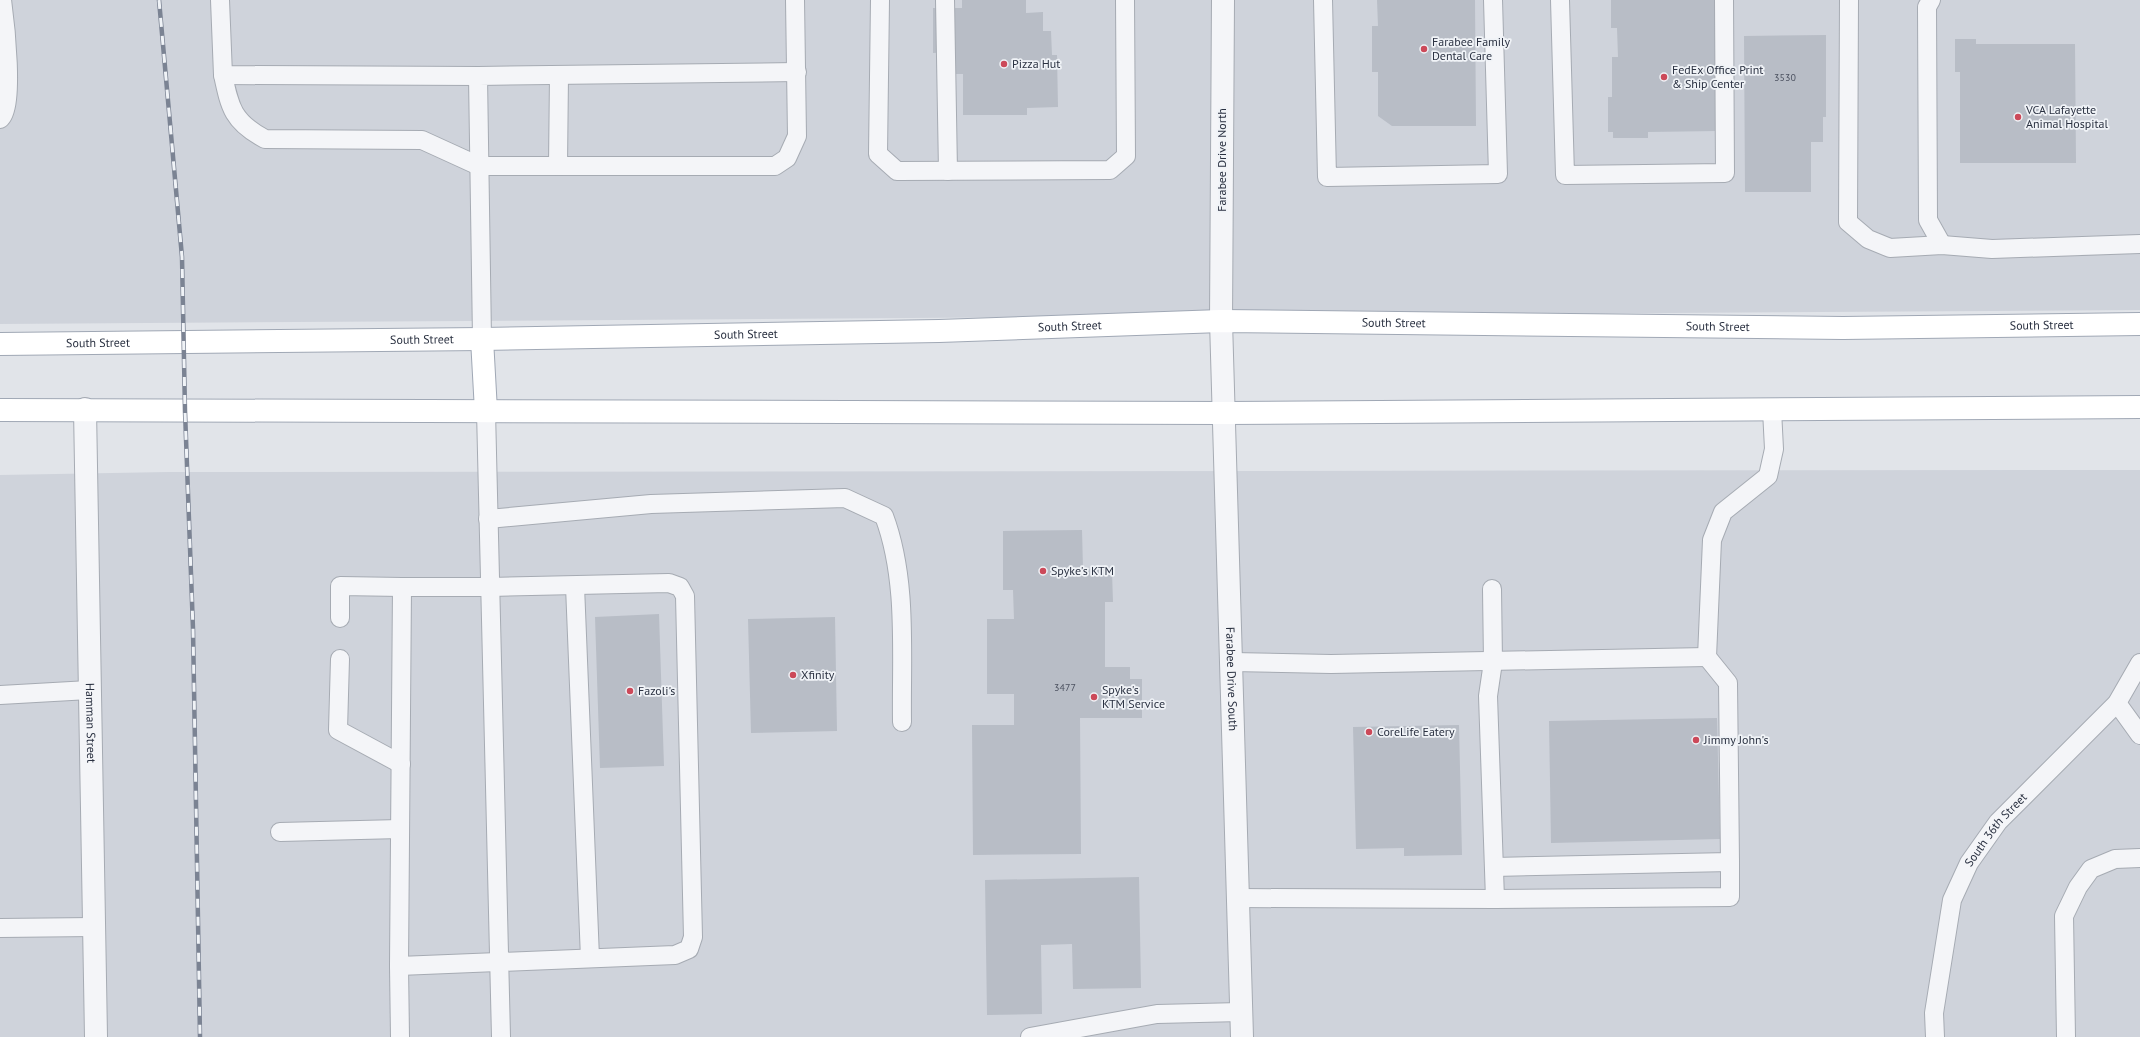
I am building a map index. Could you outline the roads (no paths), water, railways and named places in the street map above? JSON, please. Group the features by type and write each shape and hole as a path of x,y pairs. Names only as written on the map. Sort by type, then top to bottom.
{"main road":[{"name":"South Street","path":"0,344 482,340 939,331 1221,321 1842,328 2140,324"},
{"path":"482,340 486,411"},
{"path":"0,410 85,409 1225,413 2140,407"}],"street":[{"name":"Farabee Drive North","path":"1221,321 1223,0"},
{"name":"Farabee Drive South","path":"1221,321 1225,413 1242,1037"},
{"name":"Hamman Street","path":"85,409 96,1037"}],"lane":[{"path":"0,119 4,117 8,105 6,34 2,0"},
{"path":"220,0 222,75 230,107 250,131 265,139 422,140 479,166 775,166 787,158 797,136 795,0"},
{"path":"880,0 878,154 897,171 1110,170 1126,156 1124,0"},
{"path":"945,0 948,171"},
{"path":"1323,0 1326,177 1498,174 1493,0"},
{"path":"1560,0 1565,175 1725,173 1724,0"},
{"path":"1849,0 1848,222 1868,239 1890,248 1942,245 1992,248 2140,244"},
{"path":"1931,0 1927,7 1928,220 1942,245"},
{"path":"222,75 478,76 797,72"},
{"path":"558,166 559,75"},
{"path":"478,76 482,340"},
{"path":"1238,898 1495,899 1730,897 1728,683 1707,657 1712,540 1723,512 1768,476 1774,449 1772,410"},
{"path":"486,411 501,1037"},
{"path":"488,519 651,504 845,498 884,516 892,537 900,590 902,722"},
{"path":"340,618 340,586 490,588 669,583 680,587 685,596 693,937 689,949 675,955 399,966"},
{"path":"575,586 590,958"},
{"path":"400,1037 399,966 402,587"},
{"path":"1492,589 1493,662 1488,696 1495,899"},
{"path":"1232,662 1331,664 1707,657"},
{"path":"340,658 338,730 401,764"},
{"name":"South 36th Street","path":"1935,1037 1934,1014 1952,900 1969,863 1998,822 2117,703 2140,662"},
{"path":"0,694 89,690"},
{"path":"2117,703 2140,735"},
{"path":"280,832 400,829"},
{"path":"2066,1037 2064,916 2078,887 2092,868 2116,859 2140,858"},
{"path":"1494,867 1730,862"},
{"path":"0,928 93,927"},
{"path":"1030,1037 1157,1014 1241,1012"}],"railway":[{"path":"159,0 182,257 185,411 193,629 200,1037"}],"place":[{"name":"Farabee Family Dental Care","path":"1424,49"},
{"name":"Pizza Hut","path":"1004,64"},
{"name":"FedEx Office Print & Ship Center","path":"1664,77"},
{"name":"VCA Lafayette Animal Hospital","path":"2018,117"},
{"name":"Spyke's KTM","path":"1043,571"},
{"name":"Xfinity","path":"793,675"},
{"name":"Fazoli's","path":"630,691"},
{"name":"Spyke's KTM Service","path":"1094,697"},
{"name":"CoreLife Eatery","path":"1369,732"},
{"name":"Jimmy John's","path":"1696,740"}]}
